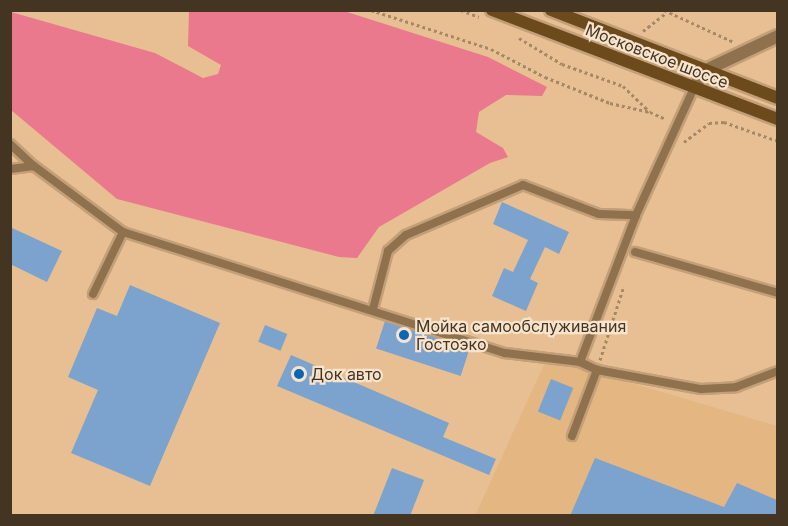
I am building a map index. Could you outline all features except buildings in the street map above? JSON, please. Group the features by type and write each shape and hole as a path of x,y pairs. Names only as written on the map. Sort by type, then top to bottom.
{"main road":[{"name":"Московское шоссе","path":"551,10 777,98"},
{"name":"Московское шоссе","path":"491,16 777,119"}],"street":[{"path":"694,88 704,71 777,36"}],"lane":[{"path":"580,362 636,215 676,123 694,88"},
{"path":"10,144 34,166 123,232 505,352 580,362 597,370 701,389 736,387 777,371"},
{"path":"10,169 34,166"},
{"path":"373,309 388,251 406,235 522,185 599,214 636,215"},
{"path":"93,294 123,232"},
{"path":"635,252 777,293"},
{"path":"572,436 597,370"}],"path":[{"path":"372,10 491,49 545,77 610,103 650,112 694,131"},
{"path":"461,10 491,16"},
{"path":"641,33 665,12 752,49"},
{"path":"517,36 562,64 623,86 636,95 650,112"},
{"path":"682,144 694,131 724,122 777,141"},
{"path":"597,370 625,284"}],"shaded area":[{"path":"189,11 344,11 488,57 547,87 542,96 506,95 479,112 476,132 503,148 508,157 490,163 379,227 357,258 339,257 117,199 11,110 11,12 155,53 203,78 218,74 221,65 188,46"},
{"path":"547,358 777,426 777,515 475,516"}],"place":[{"name":"Мойка самообслуживания Гостоэко","path":"404,335"},
{"name":"Док авто","path":"299,374"}]}
